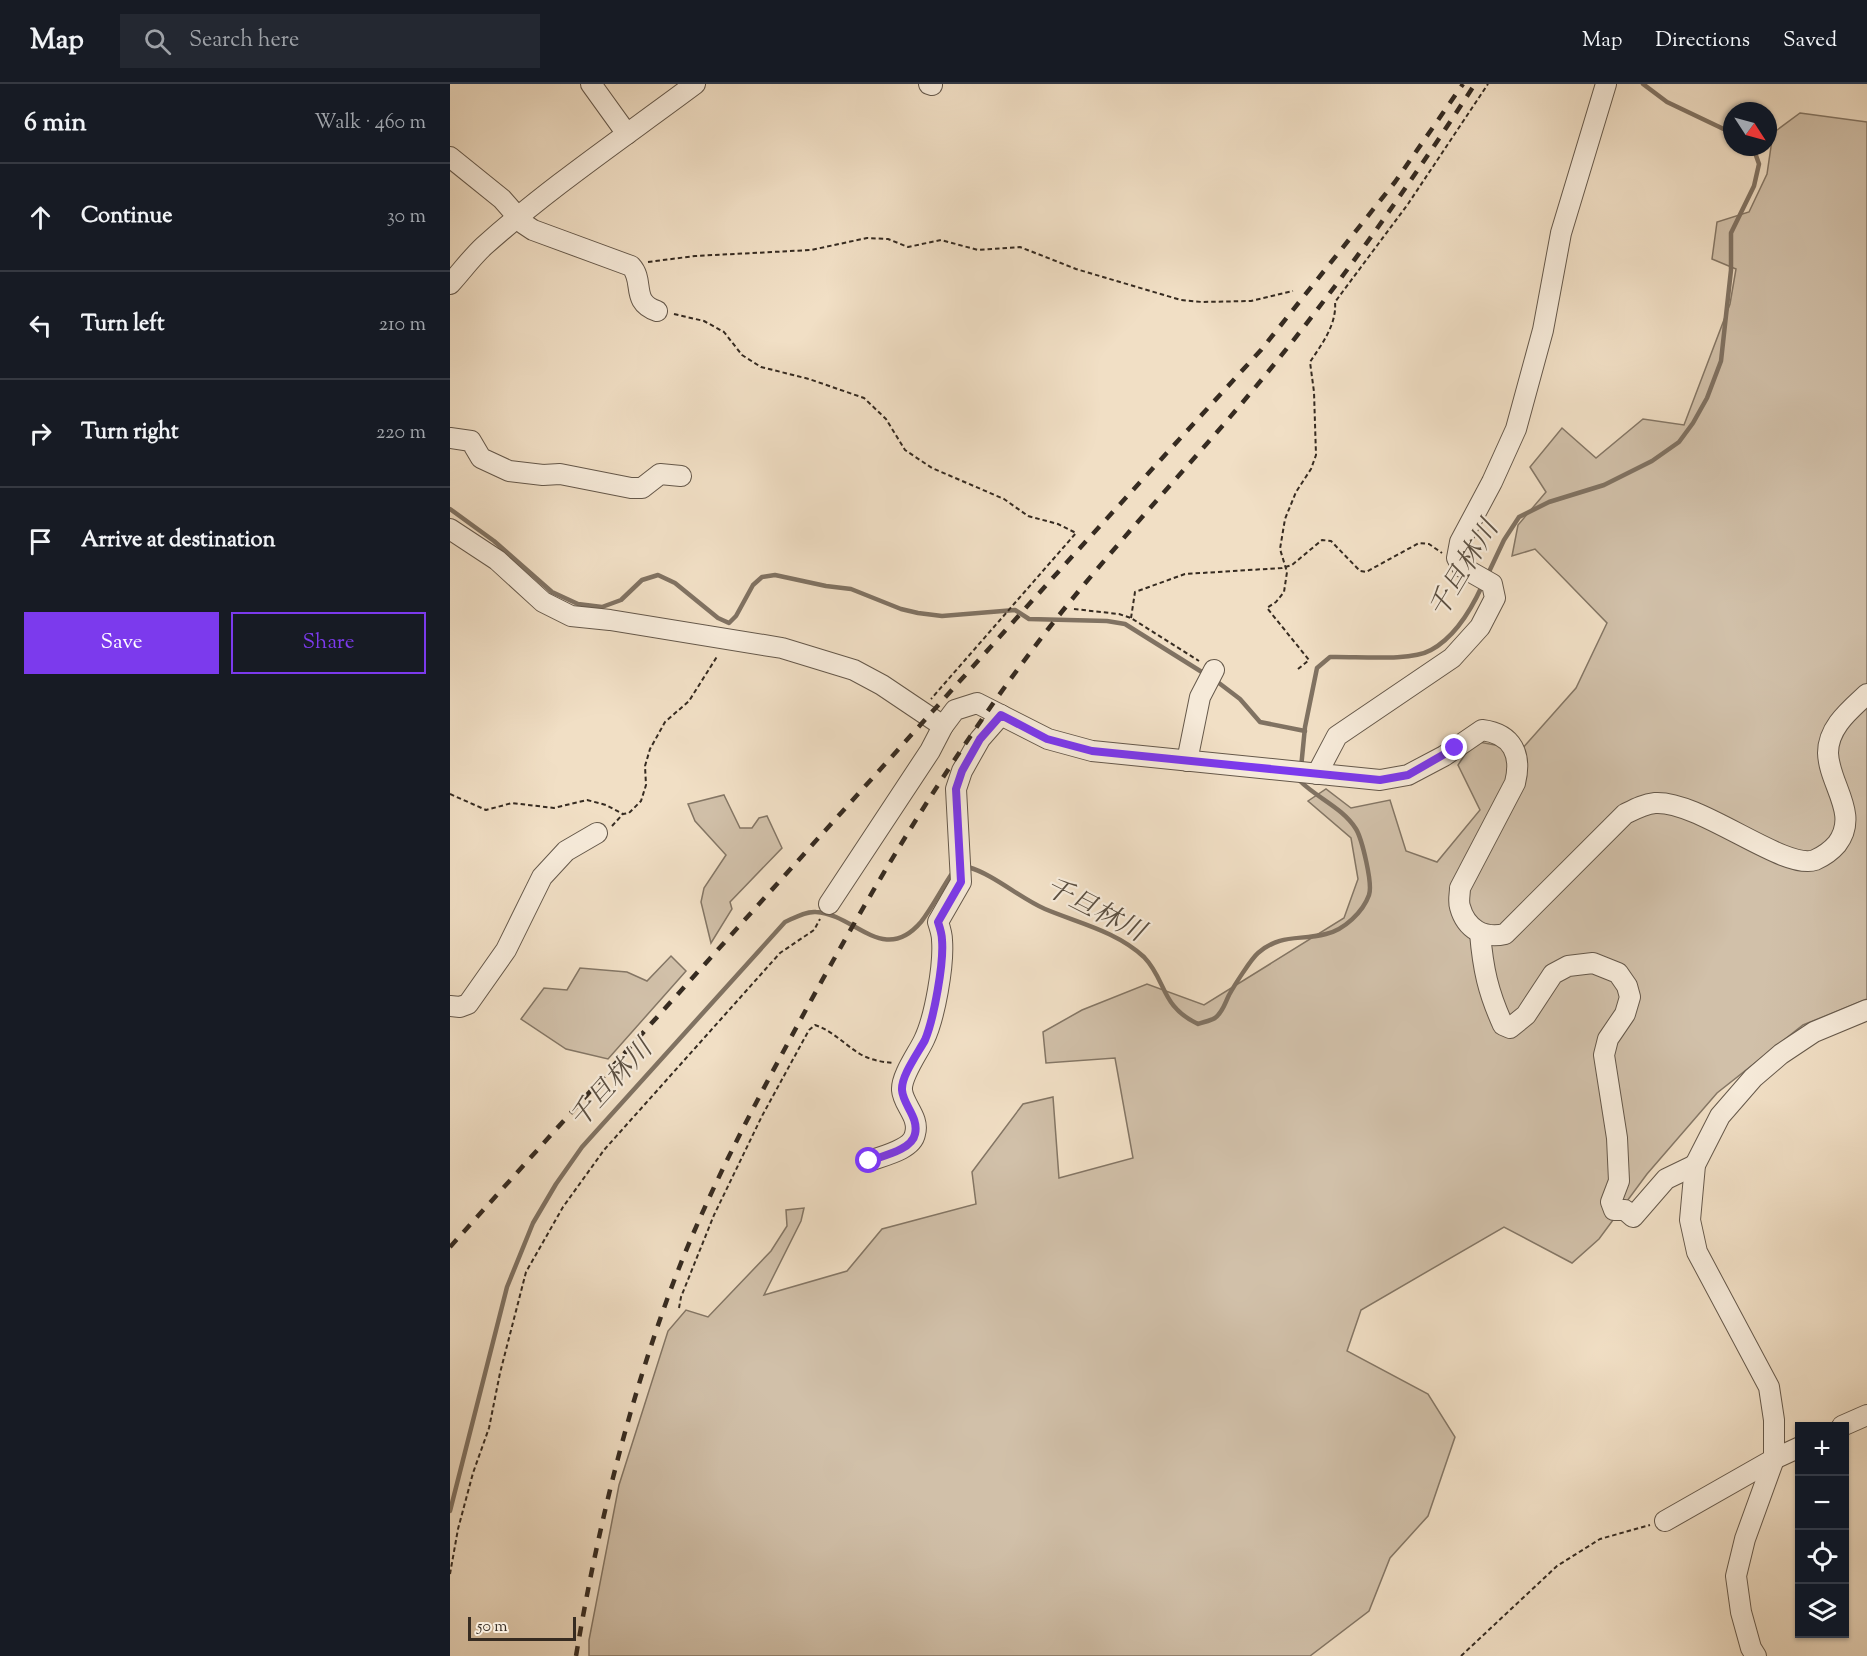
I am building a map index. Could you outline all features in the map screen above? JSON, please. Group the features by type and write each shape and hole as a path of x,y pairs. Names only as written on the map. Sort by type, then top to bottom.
{"street":[{"path":"591,84 627,134"},
{"path":"450,284 482,248 627,134 695,84"},
{"path":"1314,774 1337,736 1452,658 1480,627 1495,598 1492,584 1462,567 1457,558 1460,542 1492,482 1516,429 1543,330 1562,233 1606,84"},
{"path":"450,158 502,199 524,224 549,237 631,266 637,276 642,301 657,311"},
{"path":"450,438 471,441 482,458 509,471 543,475 560,474 631,488 642,488 660,474 681,476"},
{"path":"450,529 497,560 543,602 571,616 610,620 782,648 854,669 943,726"},
{"path":"1188,761 1200,697 1211,677"},
{"path":"828,904 930,751 943,726 955,710 977,703 1047,739 1092,751 1380,780 1408,775 1443,756 1482,730 1495,732 1516,751 1520,767 1515,783 1460,888 1459,905 1466,921 1480,933 1492,937 1505,934 1625,814 1640,806 1656,803 1678,806 1729,828 1792,860 1813,861 1829,853 1839,841 1846,825 1845,808 1828,753 1834,729 1847,711 1867,694"},
{"path":"869,1161 909,1144 915,1134 914,1119 902,1091 904,1081 925,1038 934,1013 943,952 938,922 961,882 956,789 962,771 980,739 1001,715"},
{"path":"450,1006 460,1007 468,1004 506,950 542,877 566,851 597,833"},
{"path":"1480,933 1483,970 1503,1025 1510,1028 1526,1015 1553,974 1568,966 1593,963 1618,973 1627,986 1630,997 1626,1014 1608,1039 1604,1055 1617,1138 1619,1181 1611,1202 1614,1210 1625,1210 1633,1217 1666,1179 1695,1164"},
{"path":"1756,1656 1751,1648 1741,1612 1736,1576 1746,1539 1774,1459 1774,1420 1770,1387 1697,1252 1690,1220 1695,1164 1720,1116 1753,1078 1781,1054 1814,1032 1867,1010"},
{"path":"1849,1423 1867,1414"},
{"path":"1665,1521 1795,1449"}],"path":[{"path":"1298,669 1309,660 1267,608 1276,602 1284,591 1287,567 1280,549 1286,519 1296,492 1311,469 1316,455 1314,392 1310,362 1326,337 1336,313 1335,302 1408,204 1488,84"},
{"path":"631,266 656,260 694,256 811,250 867,238 888,239 908,247 941,240 978,250 1020,247 1076,268 1181,300 1251,301 1293,291"},
{"path":"657,311 688,316 717,328 724,332 742,355 761,367 809,379 864,398 886,419 905,450 932,468 1004,499 1028,516 1058,524 1077,533 929,701 915,708"},
{"path":"1131,618 1135,592 1185,574 1228,573 1287,567 1326,539 1331,541 1360,571 1366,572 1419,543 1429,544 1451,559 1457,558"},
{"path":"1074,609 1119,614 1131,618 1211,677"},
{"path":"450,794 486,810 512,803 554,808 587,800 606,804 623,814 629,813 641,801 646,785 645,766 650,749 665,722 689,701 721,650 724,639"},
{"path":"597,833 613,826 623,814"},
{"path":"450,1574 458,1529 473,1473 489,1428 500,1373 526,1272 563,1207 604,1150 780,952 814,930"},
{"path":"679,1308 681,1297 714,1215 762,1116 809,1030 815,1025 824,1028 862,1055 881,1062 911,1065"},
{"path":"1461,1656 1557,1566 1600,1539 1665,1521"}],"shaded area":[{"path":"1800,113 1867,122 1867,999 1803,1025 1717,1093 1647,1174 1599,1239 1572,1263 1504,1227 1361,1310 1347,1351 1428,1394 1455,1437 1428,1516 1390,1558 1369,1611 1310,1656 589,1656 589,1640 619,1485 668,1331 686,1310 708,1317 771,1251 787,1226 786,1210 804,1208 801,1221 764,1295 847,1271 882,1229 976,1204 972,1172 1023,1104 1053,1097 1059,1178 1133,1158 1115,1058 1046,1063 1043,1032 1082,1010 1147,984 1204,1005 1344,918 1358,879 1351,838 1308,801 1326,789 1351,808 1390,800 1406,851 1437,862 1480,810 1458,765 1474,741 1521,750 1576,688 1607,623 1535,549 1512,556 1518,525 1546,492 1530,467 1562,428 1596,458 1643,419 1684,425 1730,304 1736,269 1712,259 1717,222 1749,212 1767,174 1770,156 1777,156 1777,130"},
{"path":"724,795 740,828 752,828 759,818 767,816 782,848 730,902 732,909 711,943 701,902 704,888 726,855 695,821 688,804"},
{"path":"671,956 686,971 608,1059 566,1049 521,1019 544,988 567,990 580,968 627,972 647,981"}],"waterway":[{"name":"千旦林川","path":"1643,84 1667,102 1723,129"},
{"name":"千旦林川","path":"1487,576 1504,540 1519,517 1549,502 1604,485 1652,461 1679,442 1693,423 1707,398 1721,361 1731,270 1731,233 1754,186 1759,164 1756,156"},
{"path":"450,509 494,541 552,592 578,604 602,607 621,600 642,580 658,575 675,583 718,618 729,623 736,616 753,585 762,577 775,575 851,589 901,609 918,613 942,616 1015,610 1029,619 1107,621 1125,624 1205,674"},
{"name":"千旦林川","path":"1301,768 1305,727 1317,668 1330,657 1396,657 1422,654 1431,650 1440,645 1455,630 1482,586"},
{"path":"1215,680 1240,699 1260,722 1305,731"},
{"name":"千旦林川","path":"965,868 978,871 1045,909 1096,928 1133,948 1151,966 1170,1001 1186,1017 1198,1024 1213,1019 1220,1013 1239,979 1258,953 1283,940 1316,936 1339,929 1358,914 1369,895 1370,881 1356,829 1344,815 1300,781 1301,776"},
{"name":"千旦林川","path":"450,1511 507,1287 533,1223 556,1184 582,1147 785,922 816,912 830,915 881,939 894,939 907,934 921,922 951,875 955,873"}],"railway":[{"path":"450,1247 1261,350 1395,182 1463,84"},
{"path":"576,1656 612,1480 636,1393 678,1270 745,1123 858,916 918,817 1014,674 1073,598 1253,390 1341,279 1423,163 1475,84"}],"route":[{"path":"869,1161 909,1144 915,1134 914,1119 902,1091 904,1081 925,1038 934,1013 943,952 938,922 961,882 956,789 962,771 980,739 1001,715 1047,739 1092,751 1380,780 1408,775 1455,748"}]}
